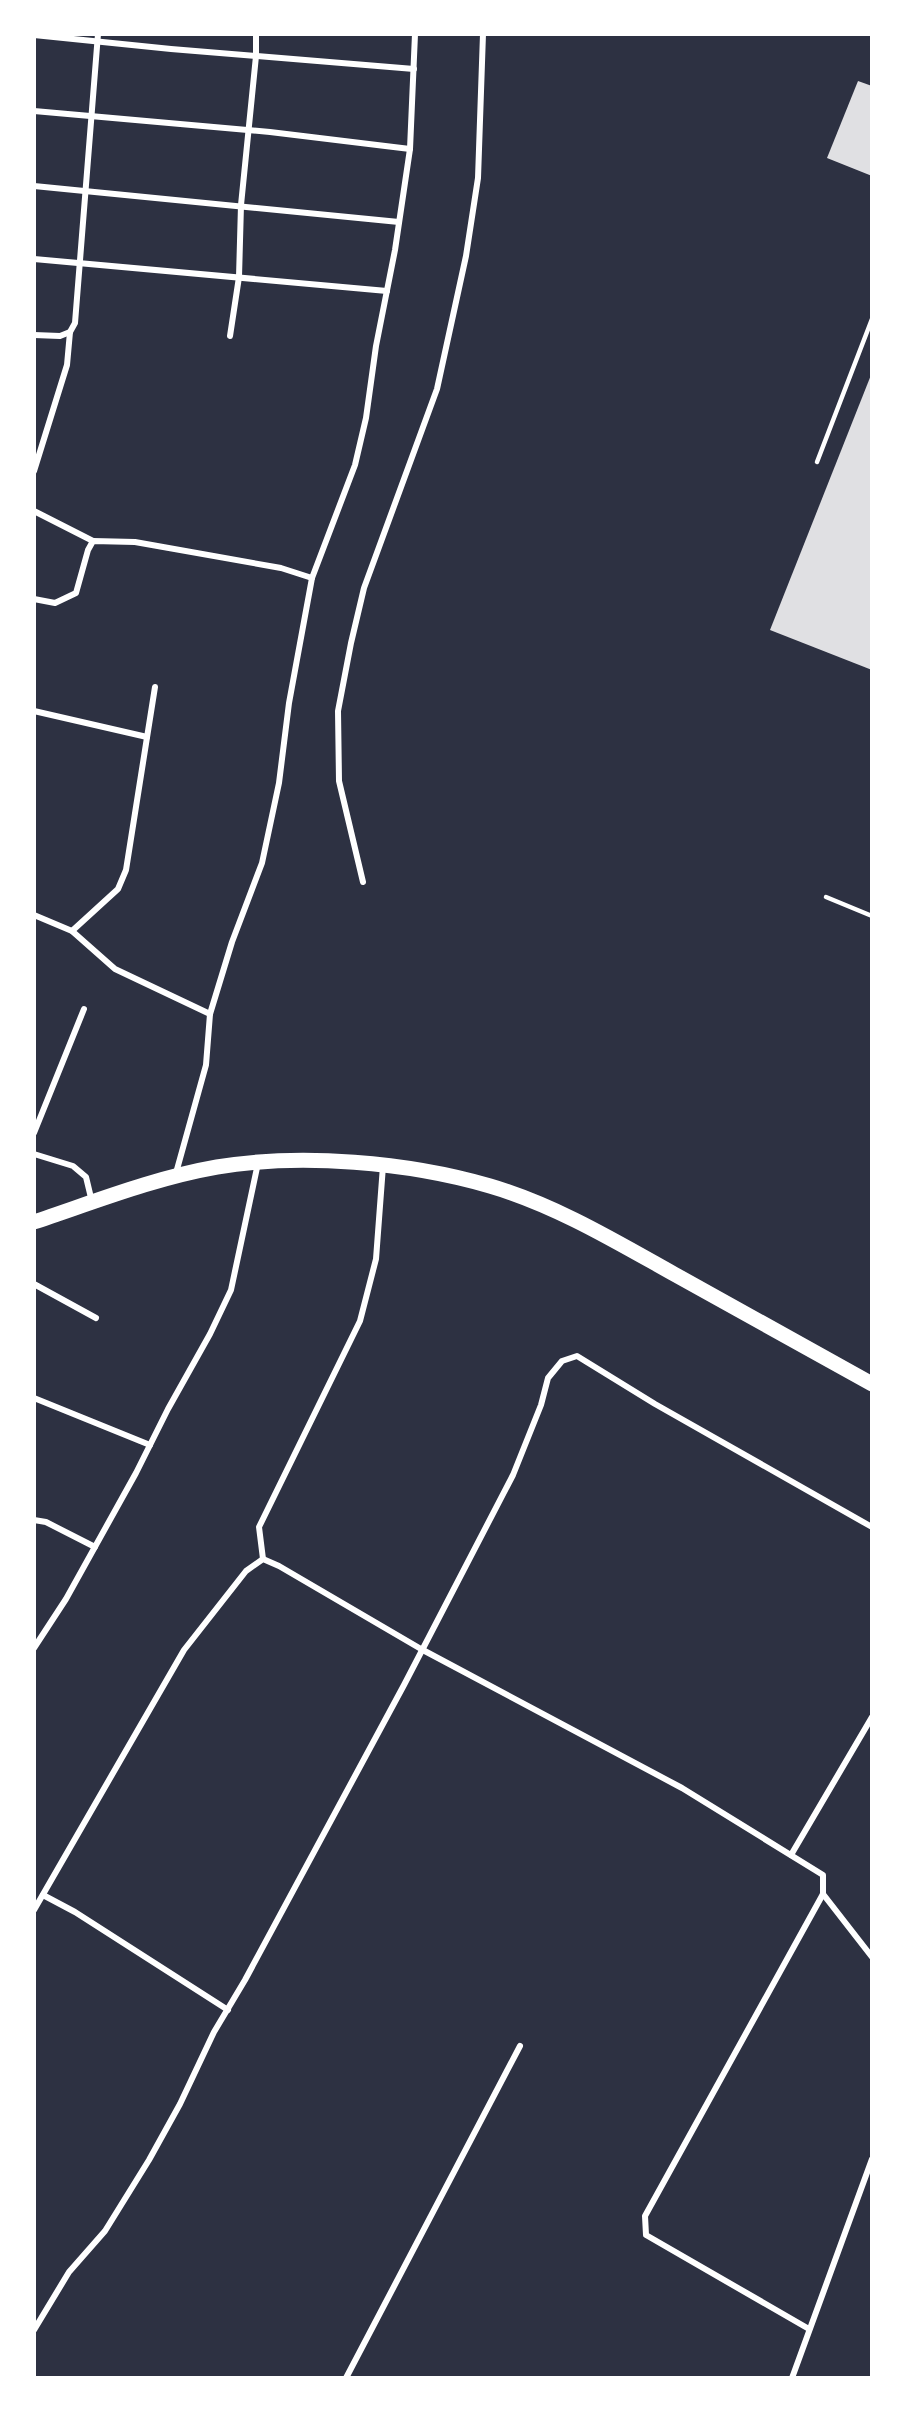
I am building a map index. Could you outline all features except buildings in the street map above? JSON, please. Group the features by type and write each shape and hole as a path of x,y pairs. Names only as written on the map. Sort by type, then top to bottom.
{"main road":[{"path":"34,1222 216,1167 258,1162 315,1161 434,1172 492,1186 595,1229 872,1384"}],"street":[{"path":"230,336 239,277 241,206 256,56 256,34"},
{"path":"175,1178 206,1065 210,1014 232,942 262,862 279,783 289,703 312,578 355,465 366,417 375,346 387,291 410,149 416,34"},
{"path":"363,882 339,781 338,711 364,588 437,389 466,255 478,178 483,34"},
{"path":"34,35 98,37 171,49 414,69"},
{"path":"34,471 67,365 70,332 75,323 98,37"},
{"path":"34,111 247,130 410,149"},
{"path":"34,186 399,222"},
{"path":"34,259 387,291"},
{"path":"34,335 60,336 70,332"},
{"path":"34,511 93,541 135,542 281,568 312,578"},
{"path":"34,599 55,603 76,593 88,550 93,541"},
{"path":"72,931 118,889 126,870 155,687"},
{"path":"34,711 147,737"},
{"path":"34,915 72,931 115,969 210,1014"},
{"path":"34,1133 84,1009"},
{"path":"34,1154 74,1166 86,1177 92,1203"},
{"path":"34,1648 66,1599 95,1547 210,1334 231,1290 258,1162"},
{"path":"263,1559 259,1527 360,1321 376,1259 383,1166"},
{"path":"34,1284 96,1318"},
{"path":"34,2330 69,2272 105,2231 180,2104 214,2032 228,2010 453,1592 513,1475 541,1406 548,1378 562,1361 577,1356 655,1404 872,1527"},
{"path":"34,1398 150,1445"},
{"path":"34,1520 46,1522 95,1547"},
{"path":"263,1559 421,1649 682,1788 823,1875 823,1894 645,2216 646,2235 809,2329"},
{"path":"34,1910 184,1650 246,1571 263,1559"},
{"path":"791,1855 872,1717"},
{"path":"823,1894 872,1957"},
{"path":"43,1895 75,1912 228,2010"},
{"path":"346,2378 520,2046"},
{"path":"792,2378 872,2159"}],"lane":[{"path":"817,462 872,319"},
{"path":"826,897 872,916"}]}
